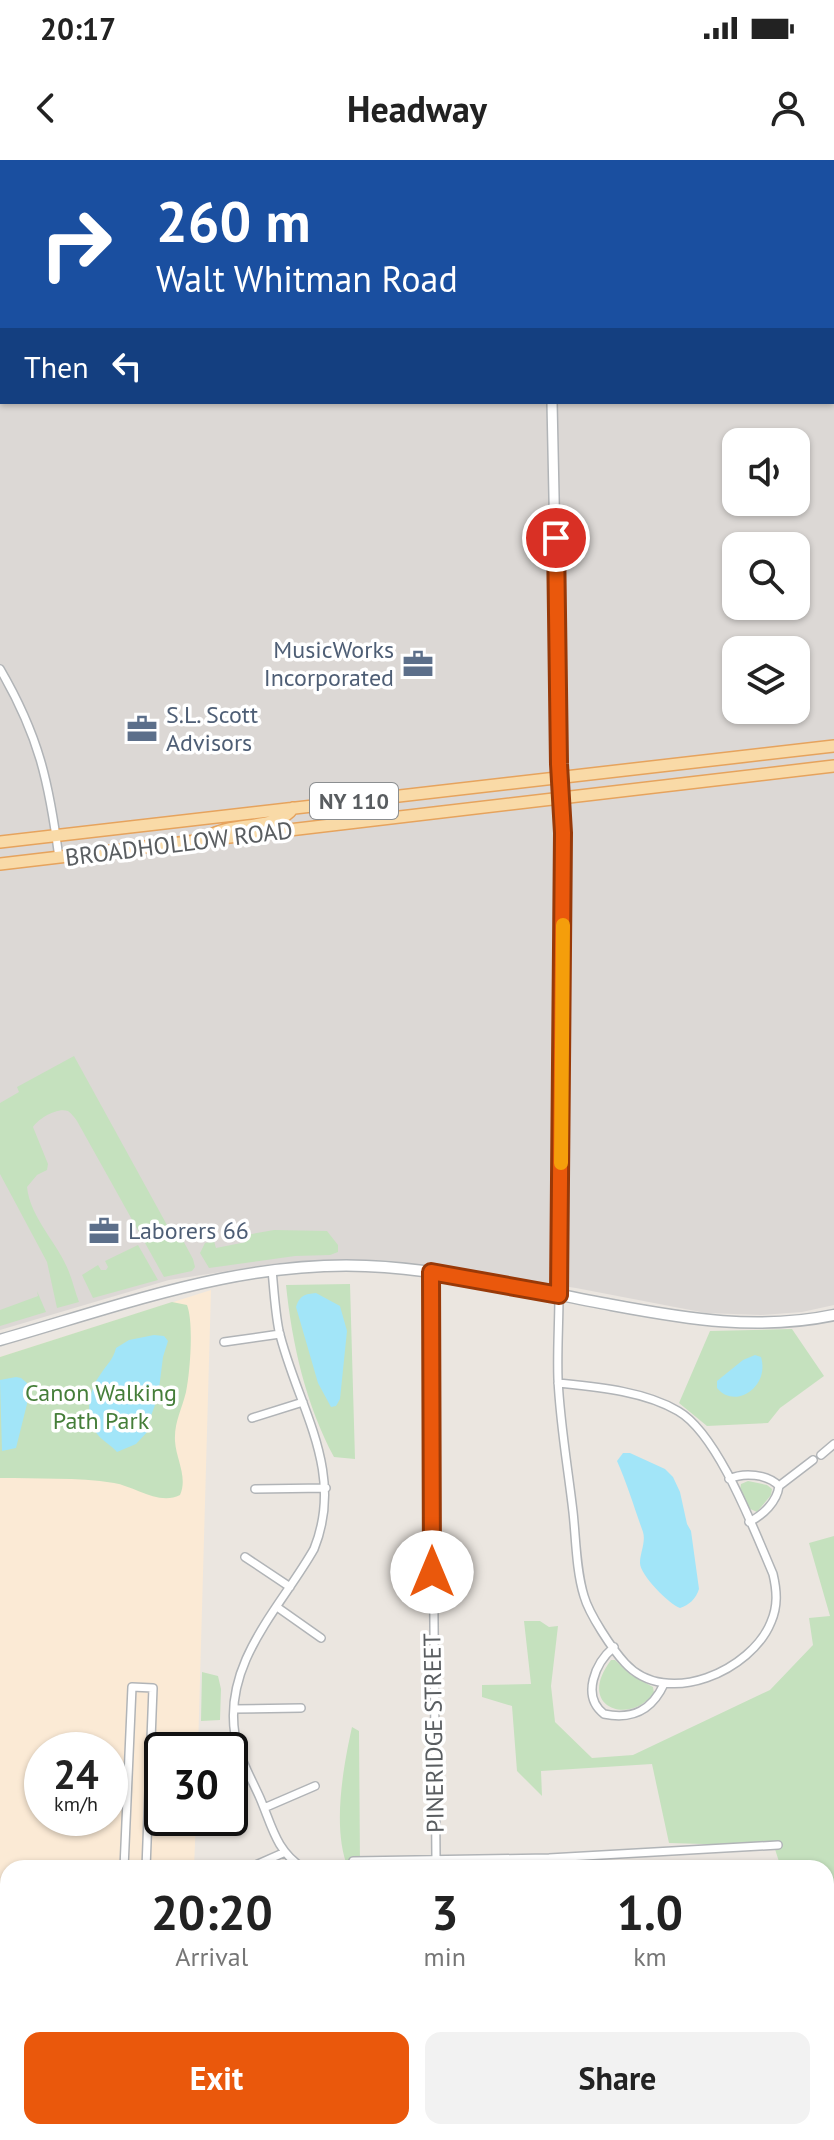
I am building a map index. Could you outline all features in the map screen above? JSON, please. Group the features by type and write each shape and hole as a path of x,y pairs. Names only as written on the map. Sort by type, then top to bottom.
{"main road":[{"name":"BROADHOLLOW ROAD","path":"0,842 834,746"},
{"name":"BROADHOLLOW ROAD","path":"0,864 834,766"},
{"path":"204,839 231,827 280,820 293,808"},
{"path":"0,1340 191,1284 314,1266 369,1266 431,1272 709,1322 770,1323 834,1315"}],"street":[{"path":"552,404 562,799 558,1383 582,1585 590,1609 614,1647 634,1671 664,1684 696,1682 725,1668 763,1636 775,1611 776,1586 707,1437 680,1412 663,1403 558,1383"},
{"path":"0,669 41,756 59,858"},
{"path":"272,1270 280,1334 324,1469 326,1488 321,1532 314,1549 242,1664 234,1709 239,1748 283,1853 292,1860"},
{"name":"PINERIDGE STREET","path":"431,1272 436,1859"},
{"path":"224,1342 280,1334"},
{"path":"252,1418 303,1402"},
{"path":"821,1455 834,1444"},
{"path":"749,1522 759,1517 771,1504 778,1495 779,1486 813,1460"},
{"path":"729,1479 737,1475 750,1475 770,1479 779,1486"},
{"path":"255,1489 326,1488"},
{"path":"245,1557 290,1587"},
{"path":"277,1607 321,1638"},
{"path":"614,1647 599,1666 593,1681 593,1700 604,1714 624,1715 649,1707 656,1701 664,1684"},
{"path":"124,1860 132,1687 153,1688 146,1860"},
{"path":"234,1709 301,1708"},
{"path":"264,1808 315,1786"},
{"path":"394,1860 549,1858 778,1845"},
{"path":"267,1860 283,1853"}],"shaded area":[{"path":"0,404 834,404 834,1305 802,1312 761,1315 706,1313 576,1288 385,1260 286,1262 169,1280 0,1330"},
{"path":"211,1290 199,1732 144,1732 144,1836 195,1836 194,1860 0,1860 0,1357"}],"green space":[{"path":"74,1056 173,1236 179,1233 195,1267 192,1271 164,1277 76,1120 68,1111 53,1112 33,1127 48,1164 47,1170 37,1175 27,1187 33,1209 64,1261 79,1302 57,1308 47,1262 0,1174 0,1103 19,1092 17,1087"},
{"path":"274,1230 327,1231 338,1245 338,1252 209,1268 200,1253 205,1243 214,1241 216,1248 246,1242 246,1235"},
{"path":"138,1245 158,1280 93,1298 82,1275 98,1265 101,1270 106,1270 105,1261"},
{"path":"350,1284 355,1459 334,1457 324,1437 296,1352 286,1285"},
{"path":"37,1291 46,1312 0,1326 0,1310 38,1296"},
{"name":"Canon Walking Path Park","path":"172,1302 187,1305 191,1348 187,1384 175,1434 182,1475 180,1495 155,1497 100,1481 0,1478 0,1357"},
{"path":"792,1329 824,1376 780,1408 768,1423 707,1426 679,1403 710,1331"},
{"path":"748,1481 772,1489 771,1495 757,1512 748,1508 740,1490 741,1484"},
{"path":"834,1536 834,1860 778,1860 774,1846 669,1843 652,1764 541,1771 542,1796 517,1771 512,1706 482,1697 482,1685 531,1684 524,1621 558,1626 551,1686 555,1722 592,1758 633,1755 770,1690 813,1645 809,1618 830,1616 809,1543"},
{"path":"611,1660 653,1687 654,1693 644,1703 620,1710 602,1700 599,1690"},
{"path":"202,1672 218,1676 221,1689 220,1720 201,1721"},
{"path":"352,1727 359,1731 360,1860 346,1860 343,1852 340,1817"}],"water":[{"path":"316,1293 340,1306 347,1331 340,1399 336,1406 331,1407 318,1383 296,1307 303,1296"},
{"path":"164,1336 168,1341 158,1397 149,1421 150,1429 136,1444 117,1452 98,1435 91,1421 89,1405 93,1389 116,1348 129,1340"},
{"path":"755,1355 761,1357 762,1368 756,1386 741,1396 733,1397 717,1388 717,1381 743,1360"},
{"path":"16,1377 27,1383 27,1404 16,1448 2,1451 0,1380"},
{"path":"623,1453 630,1453 665,1469 680,1492 691,1531 699,1589 692,1601 680,1608 656,1588 641,1568 644,1536 617,1461"}],"slow traffic":[{"path":"561,1163 563,925"}],"place":[{"name":"MusicWorks Incorporated","path":"418,664"},
{"name":"S.L. Scott Advisors","path":"142,729"},
{"name":"Laborers 66","path":"104,1231"}],"route":[{"path":"432,1572 431,1272 559,1295 563,813 559,764 556,538"}]}
